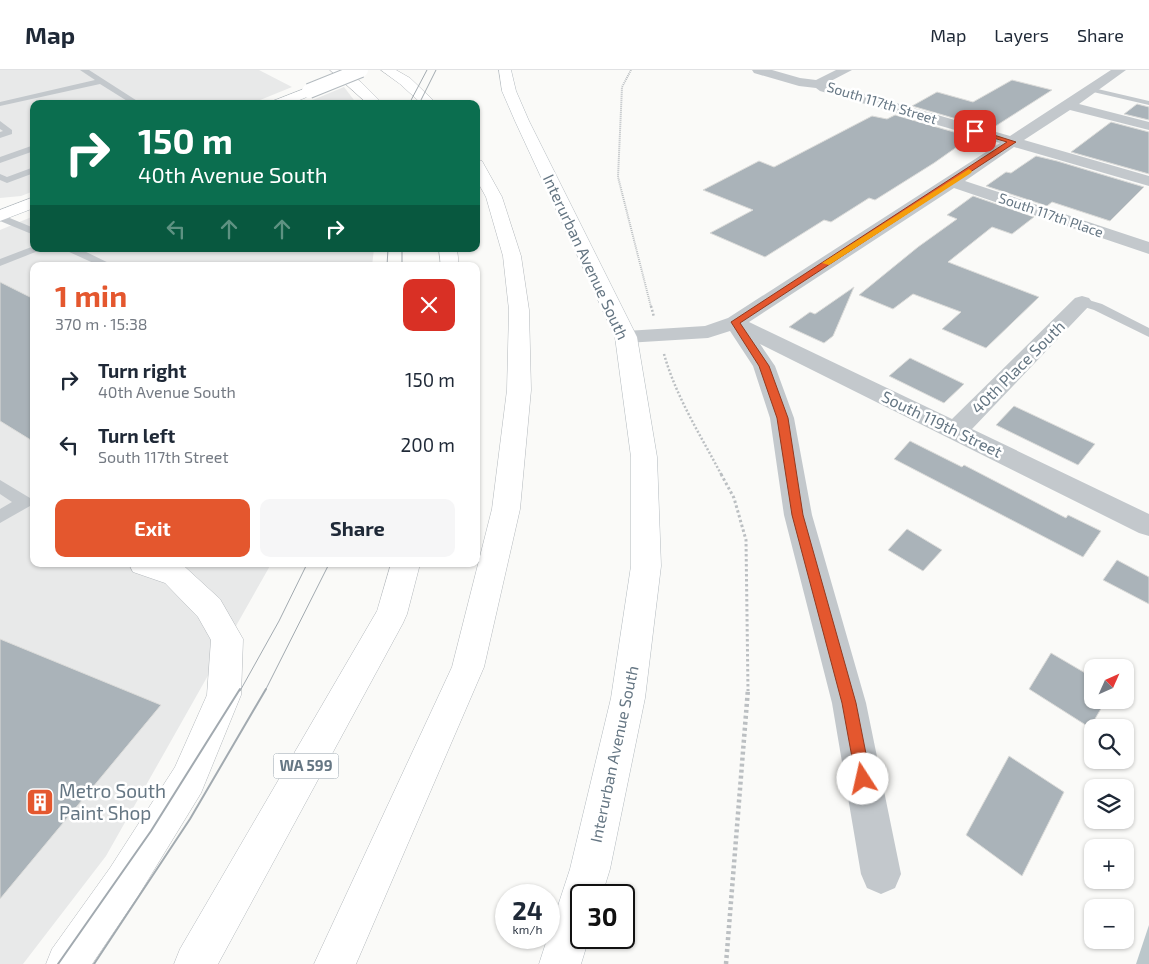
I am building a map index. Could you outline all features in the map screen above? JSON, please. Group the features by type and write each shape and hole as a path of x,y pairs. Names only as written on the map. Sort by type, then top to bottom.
{"main road":[{"path":"336,70 356,84 372,100"},
{"path":"288,100 360,70"},
{"path":"387,70 405,81 426,100"},
{"name":"Interurban Avenue South","path":"505,70 509,91 522,121 626,337 644,457 646,566 628,698 586,884"},
{"path":"334,964 468,667 506,509 519,390 519,310 512,256 494,198 480,172"},
{"path":"0,216 30,204"},
{"path":"67,964 124,882 188,780 224,695 227,639 209,608 175,574 153,567"},
{"name":"WA 599","path":"194,964 392,614 404,567"},
{"name":"Interurban Avenue South","path":"560,964 570,933"}],"street":[{"name":"South 117th Street","path":"758,70 799,82 820,84 825,88 1149,181"},
{"path":"820,84 822,81 846,70"},
{"path":"626,337 708,332 735,322 953,182 1120,70"},
{"path":"1068,105 1149,126"},
{"name":"South 117th Place","path":"953,182 1149,248"},
{"name":"40th Place South","path":"955,431 1082,302"},
{"path":"735,322 764,366 782,418 798,515 849,703 881,874"},
{"name":"South 119th Street","path":"735,322 1149,526"}],"lane":[{"path":"84,70 132,100"},
{"path":"0,104 101,81"},
{"path":"1092,89 1149,103"},
{"path":"0,124 9,132 0,135"},
{"path":"0,160 30,149"},
{"path":"3,179 30,171"},
{"path":"0,216 30,230"},
{"path":"0,263 30,251"},
{"path":"78,252 100,262"},
{"path":"1082,302 1098,307 1149,333"},
{"path":"0,486 29,505"},
{"path":"0,517 29,505"}],"path":[{"path":"631,70 622,87 618,177 654,314"},
{"path":"663,353 670,376 680,397 734,498 746,540 750,675 726,964"}],"shaded area":[{"path":"0,70 259,70 292,87 260,100 30,100 30,193 21,196 0,198"},
{"path":"344,87 354,100 313,100"},
{"path":"30,218 30,252 374,252 372,262 30,262 30,567 269,567 106,856 23,964 0,964 0,230"},
{"path":"1149,925 1149,964 1136,964"}],"building":[{"path":"1012,80 1052,90 991,129 912,106 937,92 973,102"},
{"path":"1137,104 1149,107 1149,120 1124,114"},
{"path":"895,115 971,137 875,200 869,198 831,222 824,220 765,257 710,233 753,210 703,190 759,161 774,167 872,116 887,119"},
{"path":"1111,122 1149,132 1149,174 1071,152"},
{"path":"1036,156 1144,187 1110,221 1052,202 1047,206 986,186 1006,172 1011,173"},
{"path":"973,196 1034,217 1012,234 992,227 948,262 1039,297 986,348 942,329 961,312 913,294 893,309 859,295 918,247 957,219 947,215"},
{"path":"0,282 30,297 30,440 0,421"},
{"path":"854,287 833,336 824,343 789,327 810,312 815,314"},
{"path":"910,358 964,384 944,403 889,376"},
{"path":"1014,406 1095,444 1078,465 996,425"},
{"path":"910,441 962,467 964,465 1066,518 1068,515 1101,531 1083,557 894,459"},
{"path":"907,529 942,550 923,571 888,550"},
{"path":"1117,560 1149,577 1149,604 1103,580"},
{"name":"Metro South Paint Shop","path":"0,639 161,705 0,899"},
{"path":"1051,653 1084,672 1084,709 1101,709 1095,719 1084,719 1084,724 1029,689"},
{"path":"1009,756 1064,792 1022,876 966,835"}],"tram line":[{"path":"411,100 427,70"},
{"path":"421,100 436,70"},
{"path":"387,262 388,252"},
{"path":"402,252 402,262"},
{"path":"240,691 279,621 306,567"},
{"path":"265,691 327,567"},
{"path":"58,964 151,831 240,689"},
{"path":"94,964 190,819 266,689"}],"slow traffic":[{"path":"826,263 969,171"}],"place":[{"name":"Metro South Paint Shop","path":"40,802"}],"route":[{"path":"863,779 849,703 798,515 782,418 764,366 735,322 1012,142 975,131"}]}
